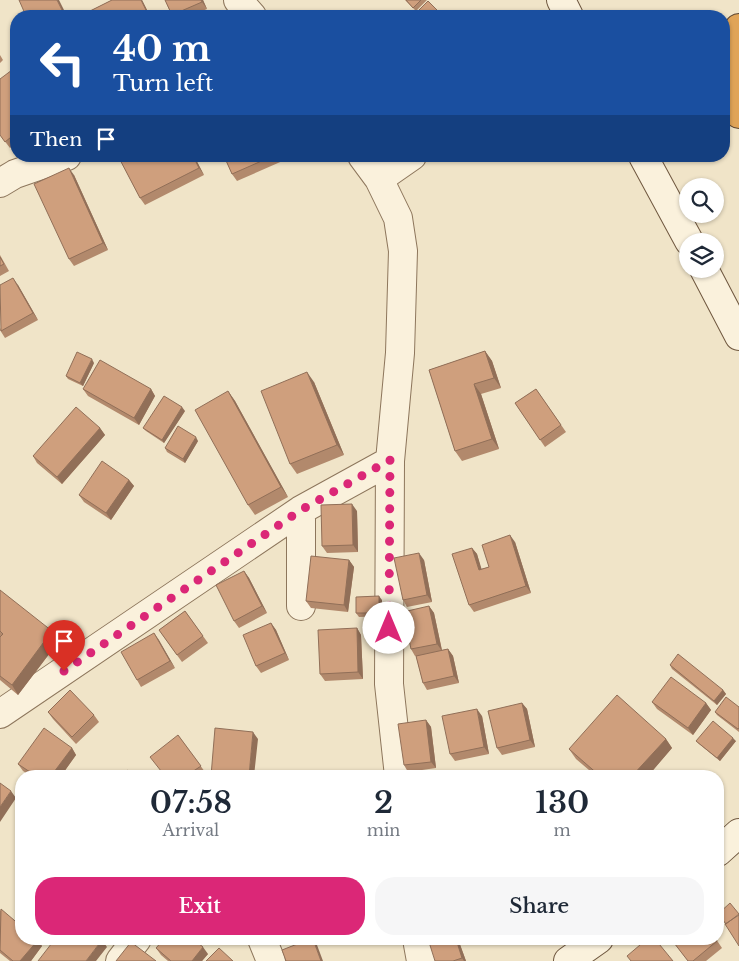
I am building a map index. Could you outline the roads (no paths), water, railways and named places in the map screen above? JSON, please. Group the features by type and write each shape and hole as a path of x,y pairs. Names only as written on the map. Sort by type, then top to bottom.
{"highway":[{"path":"739,28 733,72 739,114"}],"street":[{"path":"238,0 247,10"},
{"path":"0,183 15,174 50,162"},
{"path":"366,162 379,179 398,218 403,251 400,353 390,460 389,684 398,770"},
{"path":"379,179 403,162"},
{"path":"646,162 685,233"},
{"path":"709,278 739,336"},
{"path":"0,714 301,510 390,460"},
{"path":"301,510 302,606"},
{"path":"724,847 739,833"},
{"path":"120,961 132,945"},
{"path":"264,945 271,961"},
{"path":"418,945 421,961"},
{"path":"568,961 591,945"}]}
